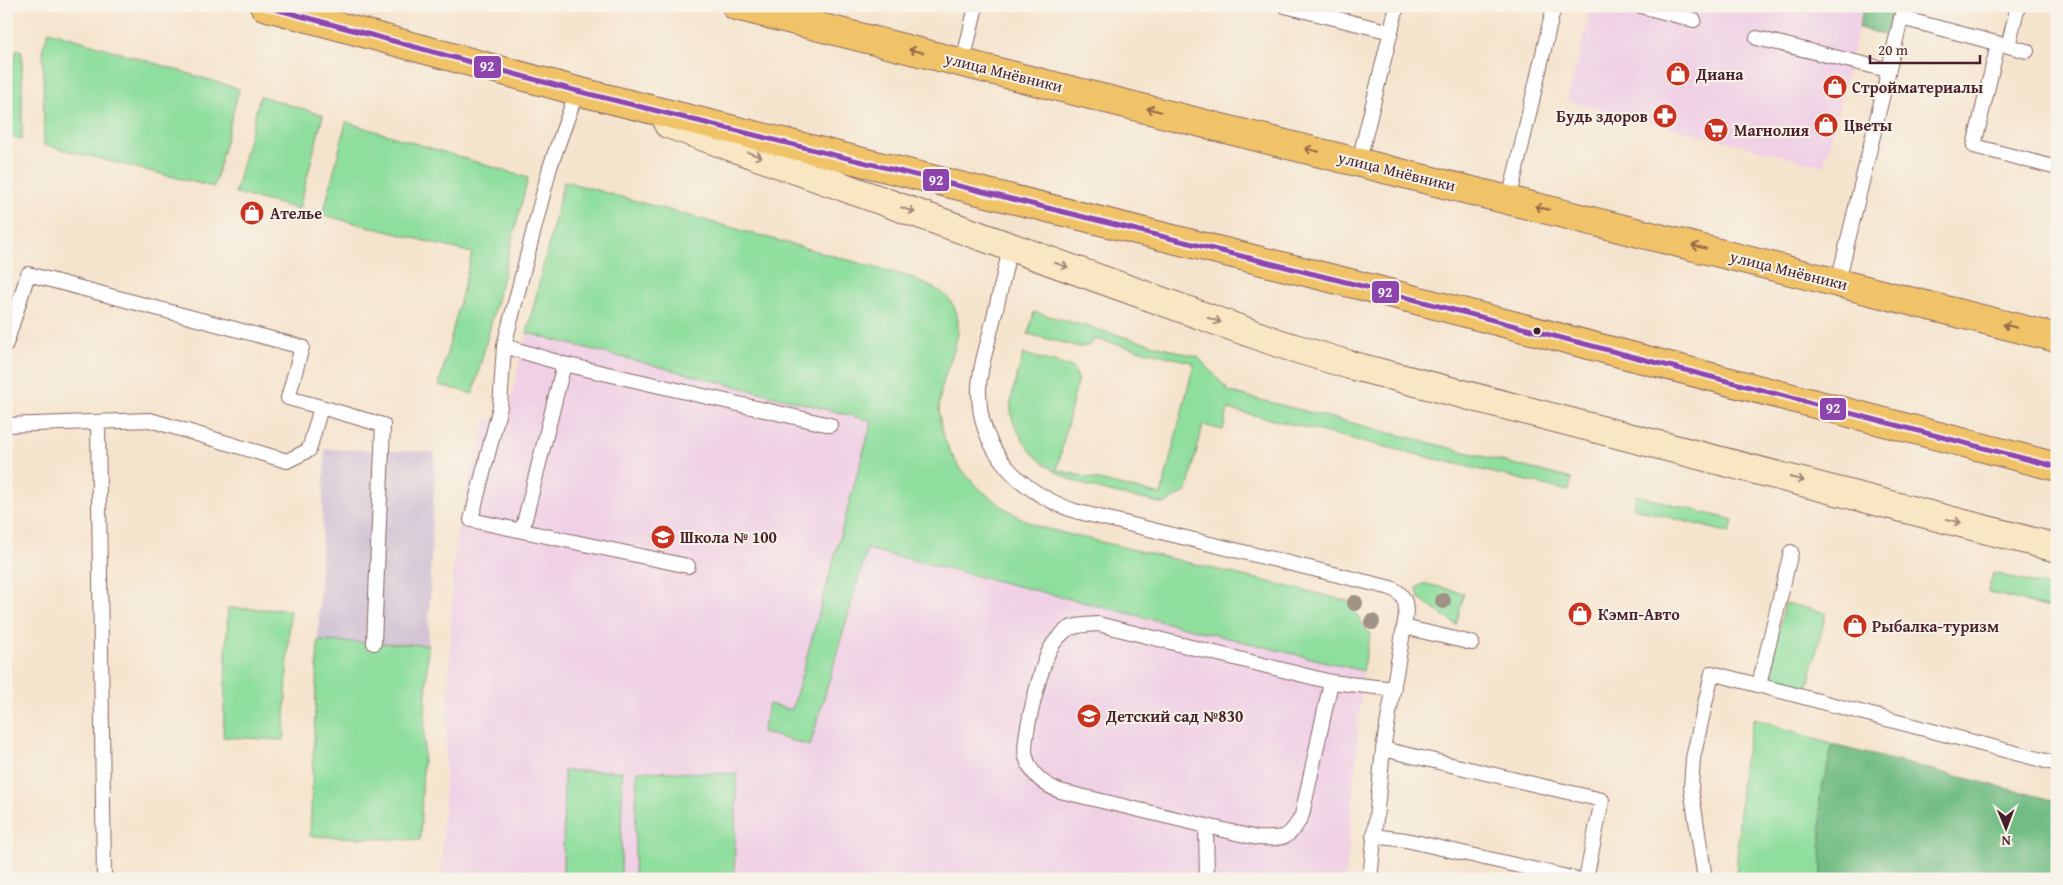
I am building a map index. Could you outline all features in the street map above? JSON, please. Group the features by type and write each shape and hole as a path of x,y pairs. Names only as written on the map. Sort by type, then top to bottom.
{"main road":[{"path":"264,6 577,91 1366,287 2057,467"},
{"name":"улица Мнёвники","path":"736,6 1359,161 2057,338"},
{"path":"577,91 1281,344 1350,364 2057,548"}],"lane":[{"path":"963,62 976,6"},
{"path":"1285,6 1391,32"},
{"path":"1359,161 1398,6"},
{"path":"1509,200 1554,6"},
{"path":"1641,6 1694,20"},
{"path":"2018,6 2003,45 1974,146 2057,168"},
{"path":"1838,282 1902,12 2027,51"},
{"path":"1757,38 1888,70"},
{"path":"577,91 550,167 504,346 500,407 472,520 688,566"},
{"path":"1010,247 980,374 979,403 988,437 1007,469 1019,481 1046,500 1075,511 1391,588 1398,591 1406,604 1404,627 1383,749 1370,879"},
{"path":"6,344 28,274 302,347 288,398 383,425 374,643"},
{"path":"504,346 564,364 830,425"},
{"path":"522,531 564,364"},
{"path":"6,425 150,420 287,461 309,450 321,408"},
{"path":"98,422 104,879"},
{"path":"1759,685 1791,552"},
{"path":"1331,682 1302,815 1293,832 1277,839 1257,838 1060,791 1043,784 1025,757 1026,737 1047,655 1058,637 1066,630 1077,626 1098,624 1331,682 1394,689"},
{"path":"1404,627 1472,643"},
{"path":"1705,879 1692,788 1694,748 1712,673 2057,764"},
{"path":"1383,749 1602,800 1586,879"},
{"path":"1206,826 1208,879"},
{"path":"1373,836 1406,840 1576,879"}],"shaded area":[{"path":"1591,6 1864,6 1824,166 1567,101"},
{"name":"Школа № 100","path":"564,181 913,278 867,549 1363,671 1346,879 441,879 454,551 458,525 487,418 505,423"},
{"path":"325,449 435,452 428,645 318,641"}],"green space":[{"path":"1864,6 1893,6 1886,35 1859,28"},
{"path":"49,31 239,89 214,187 44,145 43,47"},
{"path":"17,49 22,51 22,139 6,135 6,90"},
{"path":"260,96 323,115 299,209 235,193"},
{"path":"346,122 528,178 473,394 439,385 472,253 323,215"},
{"path":"564,181 913,278 942,293 949,299 956,311 958,323 955,348 942,385 940,419 945,440 955,459 968,477 984,492 1001,506 1039,527 1348,601 1370,635 1363,671 867,549 810,746 762,732 769,704 792,710 872,421 527,333"},
{"path":"1034,312 1198,357 1230,392 1572,479 1569,491 1228,409 1223,430 1203,425 1187,491 1164,504 1083,484 1046,466 1032,452 1015,426 1011,404 1023,354 1072,367 1078,378 1057,470 1161,495 1194,363 1095,339 1090,345 1080,347 1028,334"},
{"path":"1636,495 1733,520 1730,533 1633,508"},
{"path":"1993,573 2057,589 2057,610 1988,592"},
{"path":"1422,584 1464,593 1456,625 1419,598 1417,588"},
{"path":"1785,603 1826,613 1807,689 1767,679"},
{"path":"228,608 290,610 284,740 223,737"},
{"path":"318,641 428,645 420,840 310,836"},
{"path":"1754,718 1833,745 1820,796 1822,879 1736,879 1742,770"},
{"path":"1833,745 2057,801 2057,874 1970,879 1822,879 1820,796"},
{"path":"564,771 622,771 621,879 563,879"},
{"path":"637,771 737,774 734,879 634,879"}],"transit line":[{"name":"92","path":"264,6 577,91 1366,287 2057,467"}],"place":[{"name":"Диана","path":"1678,74"},
{"name":"Стройматериалы","path":"1835,87"},
{"name":"Будь здоров","path":"1665,116"},
{"name":"Цветы","path":"1826,125"},
{"name":"Магнолия","path":"1716,130"},
{"name":"Ателье","path":"252,213"},
{"name":"Школа № 100","path":"663,537"},
{"name":"Кэмп-Авто","path":"1580,614"},
{"name":"Рыбалка-туризм","path":"1855,626"},
{"name":"Детский сад №830","path":"1089,716"}]}
